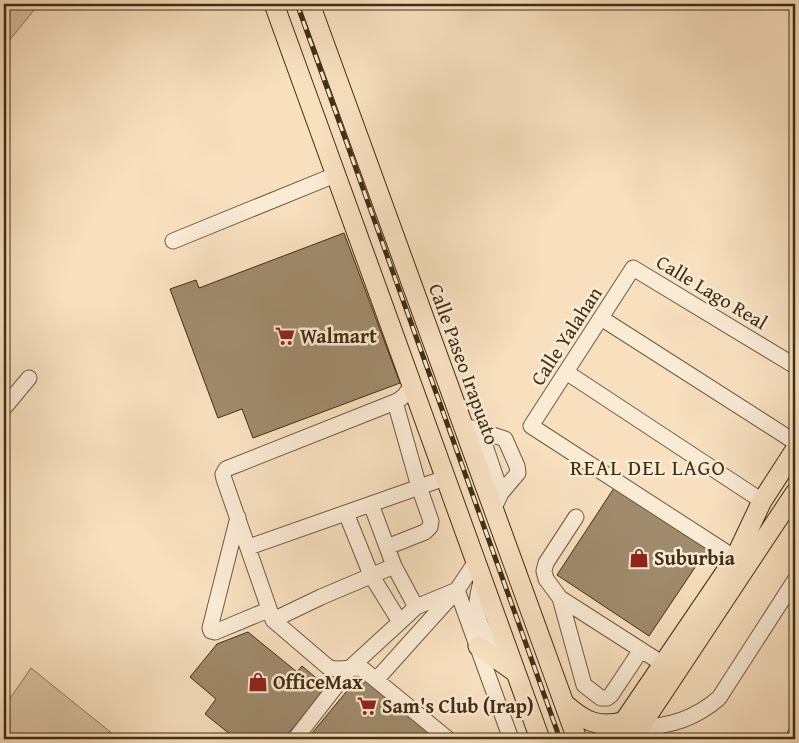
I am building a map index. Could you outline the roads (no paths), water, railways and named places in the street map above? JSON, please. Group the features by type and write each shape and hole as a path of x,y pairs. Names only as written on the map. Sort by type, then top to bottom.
{"main road":[{"path":"274,4 540,739"},
{"name":"Calle Paseo Irapuato","path":"310,4 471,428 493,510 577,739"},
{"path":"636,734 663,664 735,558 762,501 795,450"},
{"path":"612,739 636,734 795,493"},
{"path":"478,646 513,665"},
{"path":"563,703 576,714 592,723 610,724 636,734"}],"street":[{"path":"173,241 335,175"},
{"name":"Calle Yalahan","path":"634,268 531,426 735,558"},
{"name":"Calle Lago Real","path":"634,268 795,366"},
{"path":"601,318 795,442"},
{"path":"566,372 762,501"},
{"path":"4,408 29,378"},
{"path":"411,385 408,393 395,402 226,469 223,474 271,615 328,667 334,670 358,667 364,670 448,739"},
{"path":"387,546 425,532 430,527 432,521 419,487 395,402"},
{"path":"471,428 501,493"},
{"path":"471,428 505,439 517,466 518,473 501,493 493,510"},
{"path":"249,548 445,478"},
{"path":"371,504 394,566 416,607"},
{"path":"346,513 371,575 400,622"},
{"path":"576,516 546,563 544,571 546,579 560,598 663,664"},
{"path":"238,517 210,628 211,631 215,632 271,615 394,566"},
{"path":"376,680 457,590 479,571"},
{"path":"636,734 689,718 707,709 719,698 795,580"},
{"path":"295,739 351,668 416,607 457,590"},
{"path":"457,590 511,739"},
{"path":"560,598 584,686 602,698 607,698 611,695 640,650"},
{"path":"793,739 795,735"}],"railway":[{"path":"297,4 560,739"}],"place":[{"name":"Walmart","path":"285,336"},
{"name":"Suburbia","path":"639,558"},
{"name":"OfficeMax","path":"258,682"},
{"name":"Sam's Club (Irap)","path":"367,706"}],"district":[{"name":"REAL DEL LAGO","path":"648,467"}]}
